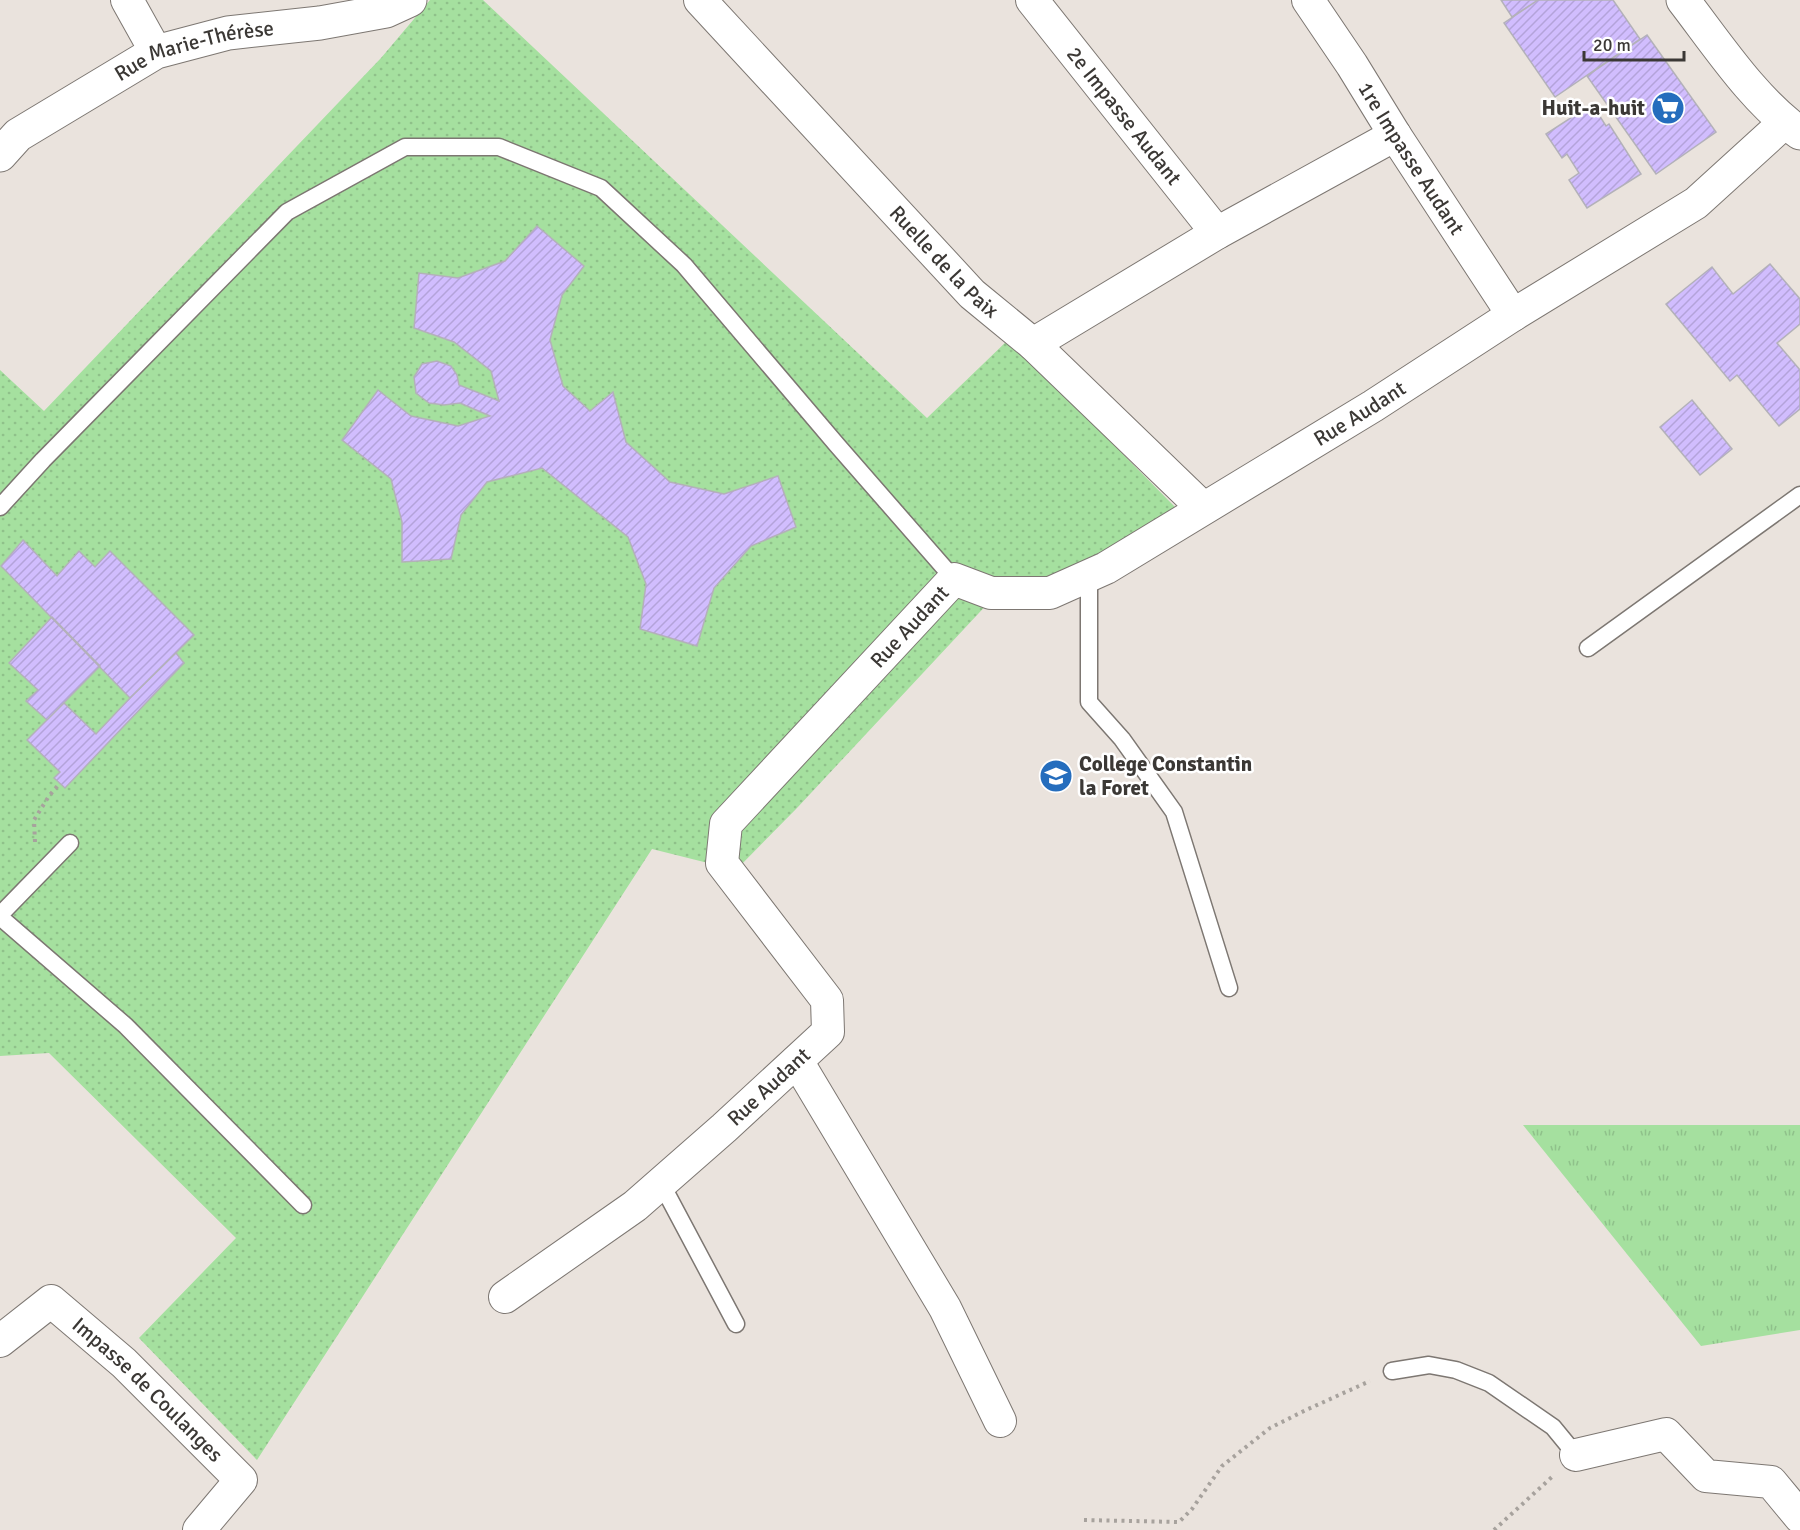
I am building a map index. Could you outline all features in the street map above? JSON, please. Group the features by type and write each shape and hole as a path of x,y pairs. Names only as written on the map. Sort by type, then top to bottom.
{"street":[{"path":"127,0 156,52"},
{"name":"Ruelle de la Paix","path":"700,0 972,294 1033,344 1203,508"},
{"name":"2e Impasse Audant","path":"1032,0 1217,233"},
{"name":"1re Impasse Audant","path":"1308,0 1513,315"},
{"path":"1683,0 1753,90 1793,128"},
{"name":"Rue Marie-Thérèse","path":"0,155 18,135 156,52 228,33 320,23 393,4"},
{"name":"Rue Audant","path":"505,1297 635,1206 828,1032 827,1000 722,863 726,824 954,579 991,593 1050,593 1106,568 1373,406 1513,315 1696,203 1793,128"},
{"path":"1033,344 1217,233 1395,135"},
{"path":"797,1061 945,1308 1000,1421"},
{"name":"Impasse de Coulanges","path":"0,1341 51,1301 124,1363 241,1480 199,1530"},
{"path":"1576,1455 1666,1434 1706,1476 1771,1482 1800,1517"}],"lane":[{"path":"0,507 43,460 287,212 405,147 499,147 602,188 684,265 954,579"},
{"path":"1588,648 1800,495"},
{"path":"1089,575 1089,702 1122,739 1174,812 1229,988"},
{"path":"70,843 0,916 126,1026 303,1205"},
{"path":"661,1183 736,1324"},
{"path":"1392,1371 1429,1365 1456,1370 1489,1383 1553,1427 1576,1455"}],"path":[{"path":"34,820 60,783"},
{"path":"1084,1520 1179,1522 1192,1509 1222,1466 1270,1428 1392,1371"},
{"path":"1494,1530 1576,1455"}],"green space":[{"path":"430,0 483,0 927,418 1009,339 1175,507 1095,576 992,599 736,870 652,849 257,1460 139,1338 236,1238 49,1053 0,1056 0,370 44,411 381,58"},
{"path":"1523,1125 1800,1125 1800,1330 1701,1346"}],"building":[{"path":"1501,0 1538,0 1512,17"},
{"path":"1538,0 1613,0 1640,39 1555,97 1504,23"},
{"path":"1647,35 1716,132 1656,174 1587,76"},
{"path":"1592,104 1606,126 1609,124 1641,174 1587,208 1569,180 1579,173 1567,154 1562,158 1546,134"},
{"path":"537,226 584,266 562,295 550,340 563,386 590,411 613,392 626,442 670,482 724,494 778,476 796,527 751,546 714,588 697,646 640,629 646,584 628,537 542,468 487,482 461,515 451,559 402,562 402,522 391,479 342,440 378,390 411,416 458,426 490,416 460,403 444,405 429,403 416,393 414,377 422,364 437,361 451,366 457,375 459,385 499,401 491,371 454,342 414,328 419,273 458,278 505,261"},
{"path":"1770,264 1800,299 1800,324 1777,343 1800,370 1800,409 1779,426 1737,375 1730,381 1666,304 1712,267 1733,294"},
{"path":"1692,400 1732,449 1700,475 1660,427"},
{"path":"23,540 57,576 79,551 95,567 110,551 194,635 130,698 1,566"},
{"path":"52,617 100,666 47,720 26,701 38,690 9,663"},
{"path":"176,653 184,663 65,788 54,778 60,772 27,740 64,703 96,734"}],"place":[{"name":"Huit-a-huit","path":"1668,108"},
{"name":"College Constantin la Foret","path":"1056,776"}]}
